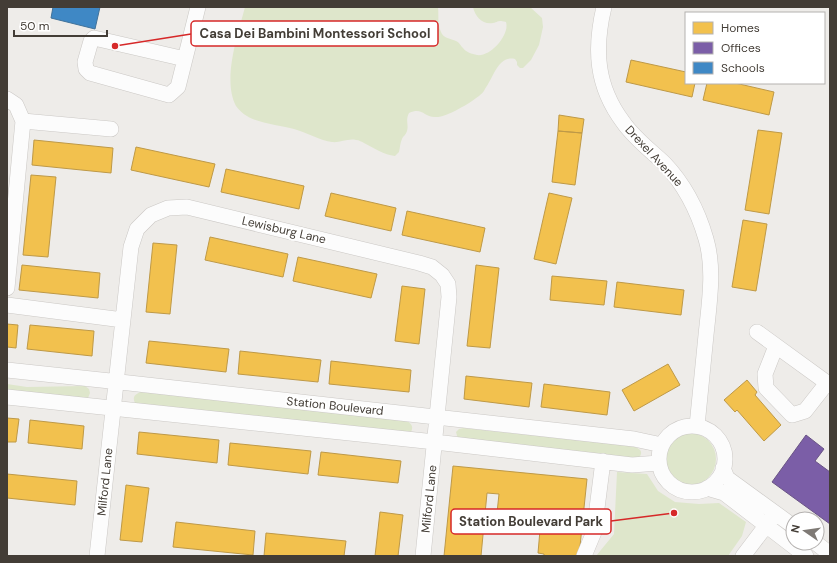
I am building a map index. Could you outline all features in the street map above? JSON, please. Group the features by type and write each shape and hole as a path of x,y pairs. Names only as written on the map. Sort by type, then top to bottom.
{"street":[{"path":"185,59 94,38 90,41 85,62 86,69 90,73 169,94 178,87 185,59 198,7"},
{"name":"Drexel Avenue","path":"604,7 599,35 598,56 608,98 623,123 665,165 688,194 697,211 707,240 710,264 710,298 697,426"},
{"path":"7,99 16,105 23,121 7,288"},
{"path":"23,121 111,129"},
{"name":"Lewisburg Lane","path":"116,381 131,247 137,229 151,215 168,208 187,207 426,265 442,274 448,284 449,296 435,442"},
{"path":"7,305 123,320"},
{"path":"758,332 828,384 805,411 792,415 766,388 765,374 776,346"},
{"name":"Station Boulevard","path":"7,370 634,439 662,446"},
{"name":"Milford Lane","path":"97,556 116,381"},
{"path":"7,397 435,442 632,465 659,463"},
{"path":"686,426 697,426 706,429 719,441 725,459 720,476 714,483 707,488 698,491 687,492 668,482 662,474 659,463 659,454 668,436 676,430 686,426"},
{"name":"Milford Lane","path":"423,556 435,442"},
{"path":"584,556 594,532 603,461"},
{"path":"723,468 727,478 785,520"},
{"path":"707,488 724,493 806,556"},
{"path":"743,556 776,513"}],"green space":[{"path":"245,7 438,7 439,26 442,34 445,37 459,43 467,52 477,55 488,53 498,44 505,33 506,22 500,21 486,23 480,20 473,7 530,7 542,18 543,27 539,45 531,60 523,68 520,68 517,65 515,59 504,61 500,64 483,92 458,110 440,117 431,117 417,111 409,113 407,118 407,131 402,138 399,152 395,156 383,153 358,140 335,142 328,141 294,129 263,122 244,114 236,106 232,95 231,70 235,43"},
{"path":"7,384 27,387 85,386 89,389 90,393 88,398 84,400 7,391"},
{"path":"141,392 405,420 412,426 412,428 411,432 137,404 134,401 134,397"},
{"path":"463,428 630,446 638,448 641,453 638,459 458,439 456,432"},
{"path":"690,433 700,435 708,441 714,449 716,459 714,469 708,477 700,483 690,485 680,483 672,477 666,469 664,459 666,449 672,441 680,435"},
{"path":"617,472 647,474 658,491 675,502 699,504 719,503 746,522 742,536 728,556 596,556 614,534"}],"building: Homes":[{"path":"631,60 685,72 685,84 695,84 692,97 626,82"},
{"path":"707,84 739,84 774,92 769,115 703,100"},
{"path":"559,115 584,119 582,133 558,131"},
{"path":"758,130 782,133 769,214 745,210"},
{"path":"558,131 582,133 575,185 552,182"},
{"path":"34,140 113,148 111,173 32,165"},
{"path":"136,147 215,164 209,187 131,170"},
{"path":"226,169 304,186 299,209 221,192"},
{"path":"31,175 56,177 48,257 23,255"},
{"path":"331,193 396,208 391,231 325,216"},
{"path":"549,193 572,198 556,264 534,259"},
{"path":"407,211 485,228 480,252 402,235"},
{"path":"743,220 767,224 756,291 732,287"},
{"path":"210,237 288,254 283,277 205,260"},
{"path":"153,243 177,245 170,314 146,312"},
{"path":"298,257 377,274 371,298 293,281"},
{"path":"22,265 100,273 98,298 19,290"},
{"path":"476,265 499,268 490,348 467,346"},
{"path":"552,276 607,281 604,305 550,300"},
{"path":"617,282 684,290 681,315 614,307"},
{"path":"402,286 425,289 419,344 395,341"},
{"path":"7,324 18,325 16,348 7,347"},
{"path":"30,325 94,331 92,356 27,349"},
{"path":"149,341 229,349 226,372 146,363"},
{"path":"240,351 321,360 318,382 238,374"},
{"path":"331,361 411,370 409,392 329,384"},
{"path":"668,364 680,385 634,411 622,390"},
{"path":"466,376 532,383 529,407 464,399"},
{"path":"747,380 757,392 755,395 781,425 764,441 737,410 735,412 724,400"},
{"path":"544,384 610,392 607,415 541,407"},
{"path":"7,418 19,419 16,442 7,442"},
{"path":"30,420 84,426 82,449 28,443"},
{"path":"139,432 219,440 217,463 137,454"},
{"path":"230,443 311,451 308,474 228,465"},
{"path":"321,452 401,461 398,483 318,475"},
{"path":"453,466 587,479 579,556 544,556 544,554 538,553 540,530 545,530 546,524 555,525 556,518 497,513 499,494 487,493 481,556 444,556"},
{"path":"7,474 77,481 75,505 7,498"},
{"path":"126,485 149,488 142,542 120,540"},
{"path":"380,512 403,515 398,556 375,556"},
{"path":"176,522 255,531 253,555 173,547"},
{"path":"266,533 346,541 344,556 264,556"}],"building: Offices":[{"path":"806,435 824,449 815,461 830,472 830,524 825,520 825,511 812,511 772,482"}],"building: Schools":[{"path":"53,7 100,7 95,29 51,18"}],"place":[{"name":"Casa Dei Bambini Montessori School","path":"115,46"},
{"name":"Station Boulevard Park","path":"674,513"}]}
